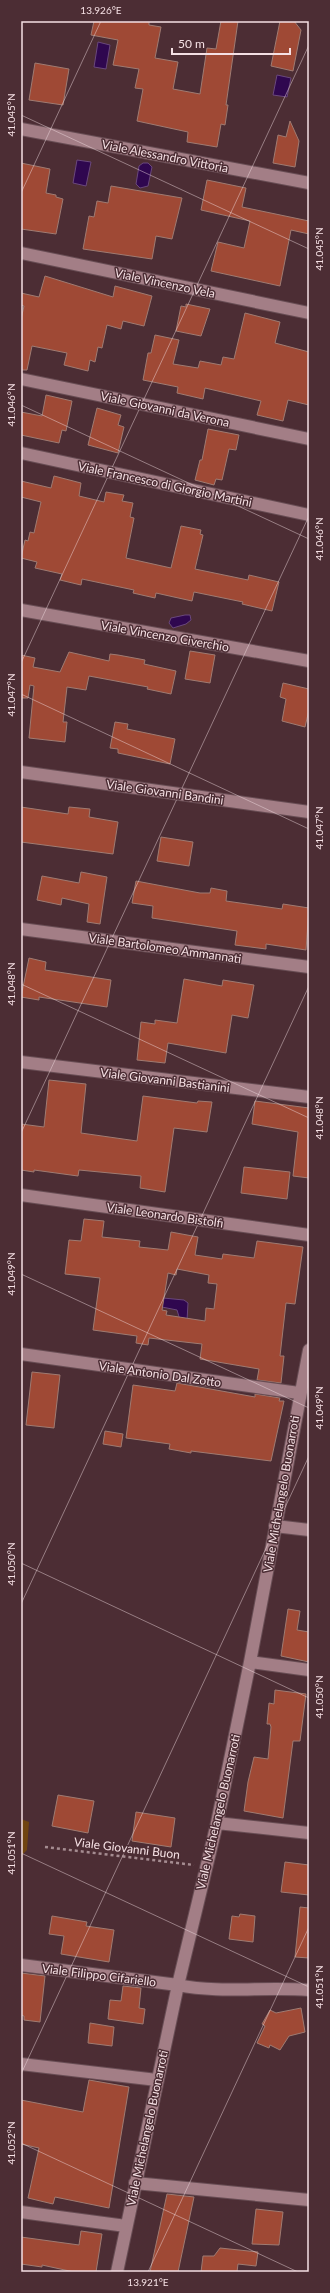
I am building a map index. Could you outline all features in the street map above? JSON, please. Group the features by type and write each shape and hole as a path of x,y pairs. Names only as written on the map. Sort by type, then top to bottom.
{"street":[{"name":"Viale Alessandro Vittoria","path":"21,129 309,183"},
{"name":"Viale Vincenzo Vela","path":"21,252 309,313"},
{"name":"Viale Giovanni da Verona","path":"21,379 309,439"},
{"name":"Viale Francesco di Giorgio Martini","path":"21,453 309,515"},
{"name":"Viale Vincenzo Civerchio","path":"21,610 309,661"},
{"name":"Viale Giovanni Bandini","path":"21,772 309,812"},
{"name":"Viale Bartolomeo Ammannati","path":"21,929 309,967"},
{"name":"Viale Giovanni Bastianini","path":"21,1062 309,1097"},
{"name":"Viale Leonardo Bistolfi","path":"21,1195 309,1235"},
{"name":"Viale Michelangelo Buonarroti","path":"117,2272 178,1985 217,1823 250,1662 309,1350"},
{"name":"Viale Antonio Dal Zotto","path":"21,1354 303,1386"},
{"path":"275,1526 309,1530"},
{"path":"250,1662 309,1670"},
{"path":"217,1823 309,1833"},
{"name":"Viale Filippo Cifariello","path":"21,1965 178,1985 203,1990 280,1987 309,1990"},
{"path":"21,2064 157,2080"},
{"path":"135,2183 309,2200"},
{"path":"21,2212 126,2226"}],"path":[{"name":"Viale Giovanni Buon","path":"46,1847 206,1866"}],"shaded area":[{"path":"98,42 110,45 106,69 94,67"},
{"path":"277,75 291,78 287,97 273,95"},
{"path":"77,160 91,162 86,186 73,183"},
{"path":"143,163 148,163 152,167 148,186 140,188 136,184 139,166"},
{"path":"190,615 191,620 186,624 173,628 169,623 171,618"},
{"path":"163,1298 184,1300 188,1303 187,1321 180,1320 177,1310 162,1307"},
{"path":"21,1819 29,1822 27,1850 21,1856"}],"building":[{"path":"94,21 149,21 149,25 161,27 155,58 178,62 173,89 200,94 207,48 216,49 221,21 238,21 226,105 228,105 225,125 221,124 217,147 187,142 188,132 137,121 143,89 135,88 139,69 113,65 118,40 91,35"},
{"path":"280,21 294,21 301,30 293,71 271,66"},
{"path":"35,63 69,69 63,105 29,100"},
{"path":"290,121 299,141 295,167 273,163 278,135 286,137"},
{"path":"21,163 50,169 46,193 56,195 56,197 63,199 56,234 21,229"},
{"path":"207,180 246,188 242,207 309,221 309,234 291,230 280,286 211,271 218,242 244,248 250,221 201,210"},
{"path":"111,186 182,198 172,239 156,236 152,259 83,249 89,216 94,217 97,201 108,203"},
{"path":"45,276 113,297 115,286 152,296 144,326 123,321 121,329 107,325 102,348 98,347 95,362 90,360 88,371 64,365 67,353 32,346 27,370 21,370 21,319 24,306 21,305 21,293 39,297"},
{"path":"186,304 210,309 201,336 176,331 181,306 186,307"},
{"path":"245,313 280,322 275,343 309,352 309,405 288,400 283,421 257,415 261,401 205,388 203,399 177,393 178,387 143,380 148,353 151,353 155,335 179,340 173,364 198,368 200,361 221,365 223,357 234,359"},
{"path":"46,395 72,401 66,431 62,430 59,443 21,435 21,412 42,416"},
{"path":"97,408 121,415 118,425 124,427 118,453 88,445"},
{"path":"208,429 239,435 236,450 229,449 222,480 216,479 214,485 195,480 200,460 202,460"},
{"path":"54,476 81,483 79,496 104,502 106,492 124,495 122,501 133,503 130,517 134,518 126,558 171,568 181,526 201,530 200,534 203,535 195,569 248,580 249,575 279,582 272,611 242,604 243,602 194,592 192,601 156,593 155,598 133,593 134,590 82,579 81,585 60,580 62,574 35,568 37,562 21,558 25,540 28,541 30,532 34,533 41,502 21,497 21,481 51,488"},
{"path":"190,651 215,655 210,683 185,679"},
{"path":"69,652 109,661 110,654 118,655 145,660 144,664 176,671 171,694 147,689 148,687 89,676 86,690 67,687 63,722 67,722 65,742 29,738 34,686 30,685 28,698 21,698 21,655 35,658 33,667 60,672"},
{"path":"283,683 309,689 309,710 305,727 282,721 286,699 280,697"},
{"path":"115,722 128,724 127,729 175,739 170,764 118,753 118,749 110,748"},
{"path":"21,807 68,814 69,807 90,809 89,817 118,822 113,854 21,842"},
{"path":"161,837 193,842 189,866 157,861"},
{"path":"81,872 107,877 100,924 87,922 89,904 62,898 61,905 37,900 42,876 79,883"},
{"path":"136,881 200,893 210,893 211,888 227,891 226,901 282,909 283,904 309,908 306,950 266,944 266,949 235,945 237,931 152,918 153,906 132,903"},
{"path":"29,958 46,962 45,970 111,980 107,1007 39,997 39,1000 21,997"},
{"path":"184,979 222,986 223,980 254,985 248,1018 232,1015 226,1053 168,1043 165,1063 137,1060 141,1022 155,1024 155,1020 177,1023"},
{"path":"49,1080 86,1084 81,1133 137,1141 143,1096 197,1103 198,1101 212,1102 207,1132 174,1128 165,1192 140,1188 141,1176 79,1170 78,1176 34,1170 34,1172 21,1170 21,1124 44,1127"},
{"path":"255,1101 309,1108 309,1178 293,1176 298,1132 252,1124"},
{"path":"244,1167 290,1172 287,1199 241,1193"},
{"path":"84,1219 104,1221 102,1237 140,1241 139,1247 168,1250 171,1232 198,1237 195,1255 222,1259 223,1254 254,1258 257,1241 303,1247 295,1304 286,1303 280,1356 284,1356 281,1383 257,1380 259,1369 200,1359 202,1344 149,1338 148,1345 136,1343 137,1336 93,1330 100,1278 65,1274 69,1240 81,1241","holes":["177,1269 209,1275 208,1283 217,1284 214,1309 206,1308 205,1321 166,1315 167,1311 162,1310 168,1273 176,1275"]},
{"path":"32,1372 60,1375 54,1428 26,1425"},
{"path":"177,1383 255,1397 255,1394 280,1398 279,1401 284,1401 271,1461 191,1451 191,1453 169,1449 170,1444 126,1438 133,1385 175,1391"},
{"path":"105,1431 123,1434 121,1447 103,1444"},
{"path":"288,1609 300,1611 297,1630 309,1632 309,1662 281,1656"},
{"path":"275,1690 306,1694 300,1741 293,1741 283,1818 244,1811 248,1782 254,1757 268,1759 271,1727 270,1724 267,1724 269,1703 274,1704"},
{"path":"58,1795 94,1801 88,1833 52,1826"},
{"path":"136,1812 175,1818 171,1847 132,1841"},
{"path":"285,1862 309,1865 309,1895 281,1892"},
{"path":"300,1907 309,1908 309,1958 295,1957"},
{"path":"240,1914 255,1916 253,1942 229,1939 232,1916 239,1917"},
{"path":"52,1916 87,1922 86,1926 114,1930 109,1962 61,1954 64,1936 49,1934"},
{"path":"21,1973 45,1976 40,2022 24,2020 24,2016 21,2015"},
{"path":"123,1986 141,1988 139,2008 145,2009 143,2024 108,2019 110,2000 121,2001"},
{"path":"301,2008 305,2032 289,2036 280,2050 270,2045 269,2048 257,2043 265,2026 262,2024 270,2010 276,2013"},
{"path":"90,2023 114,2027 112,2046 88,2043"},
{"path":"89,2080 129,2087 109,2208 55,2197 53,2204 28,2198 39,2148 21,2144 21,2100 83,2112"},
{"path":"167,2194 194,2197 178,2272 150,2272"},
{"path":"256,2209 283,2212 279,2245 252,2244"},
{"path":"81,2231 102,2234 96,2272 74,2272 42,2265 42,2267 21,2264 21,2237 79,2245"},
{"path":"220,2248 258,2252 256,2266 238,2264 237,2272 201,2272 203,2256 214,2256"}]}
